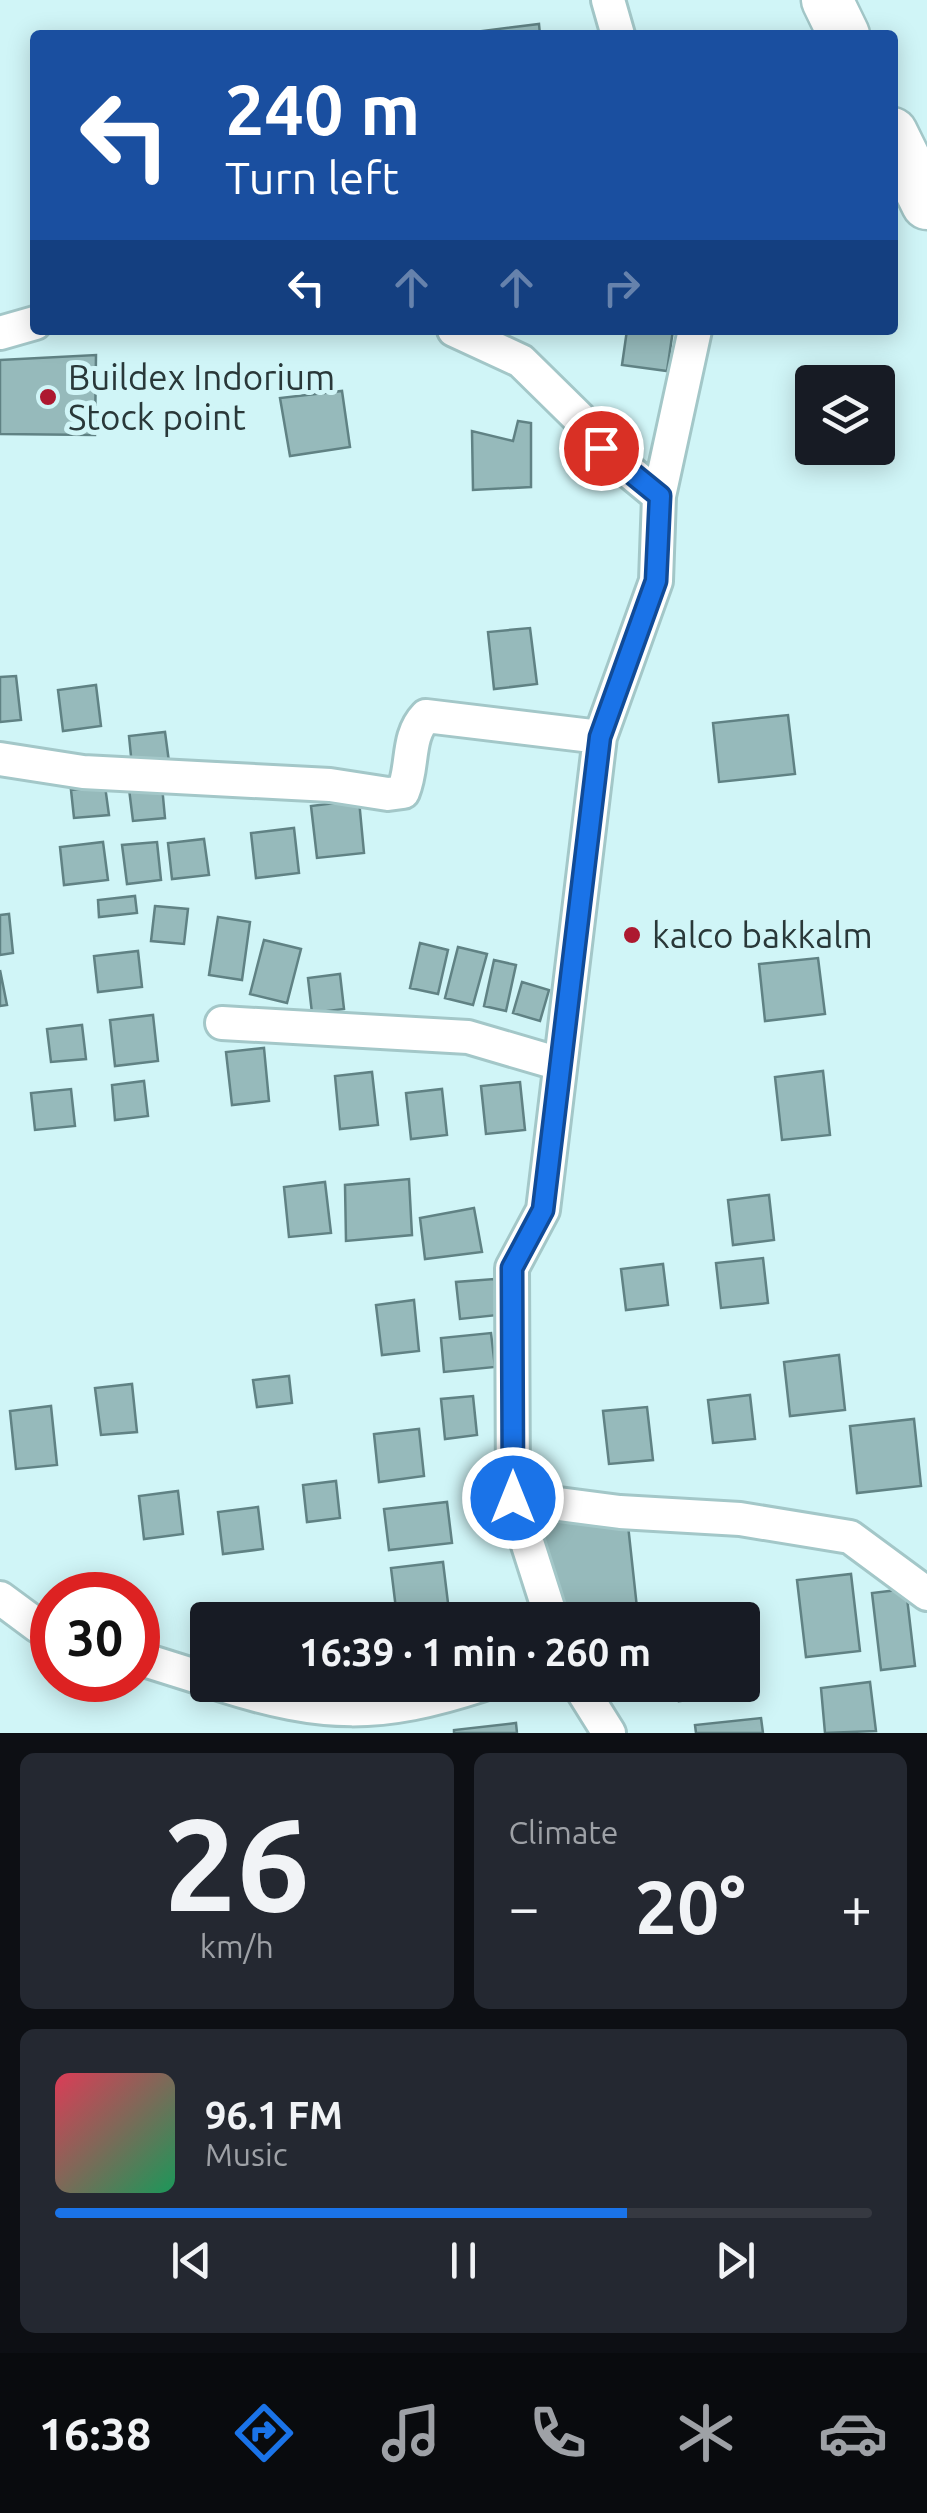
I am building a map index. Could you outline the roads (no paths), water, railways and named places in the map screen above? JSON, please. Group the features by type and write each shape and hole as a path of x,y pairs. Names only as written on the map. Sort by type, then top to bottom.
{"highway":[{"path":"827,0 842,30"},
{"path":"898,146 927,204"}],"street":[{"path":"608,0 617,30"},
{"path":"0,334 30,325"},
{"path":"465,335 521,361 579,418 601,448 660,496"},
{"path":"546,1602 513,1498 512,1268 543,1210 600,737 656,581 660,496 694,335"},
{"path":"0,759 83,772 330,785 388,794 403,792 410,775 414,729 426,716 600,737"},
{"path":"222,1023 468,1037 560,1064"},
{"path":"513,1498 620,1512 740,1519 850,1537 927,1594"},
{"path":"0,1598 30,1620"},
{"path":"160,1665 190,1674"},
{"path":"274,1702 293,1708 370,1711 408,1702"},
{"path":"589,1702 608,1733"}],"place":[{"name":"Buildex Indorium Stock point","path":"48,397"},
{"name":"kalco bakkalm","path":"632,935"}]}
